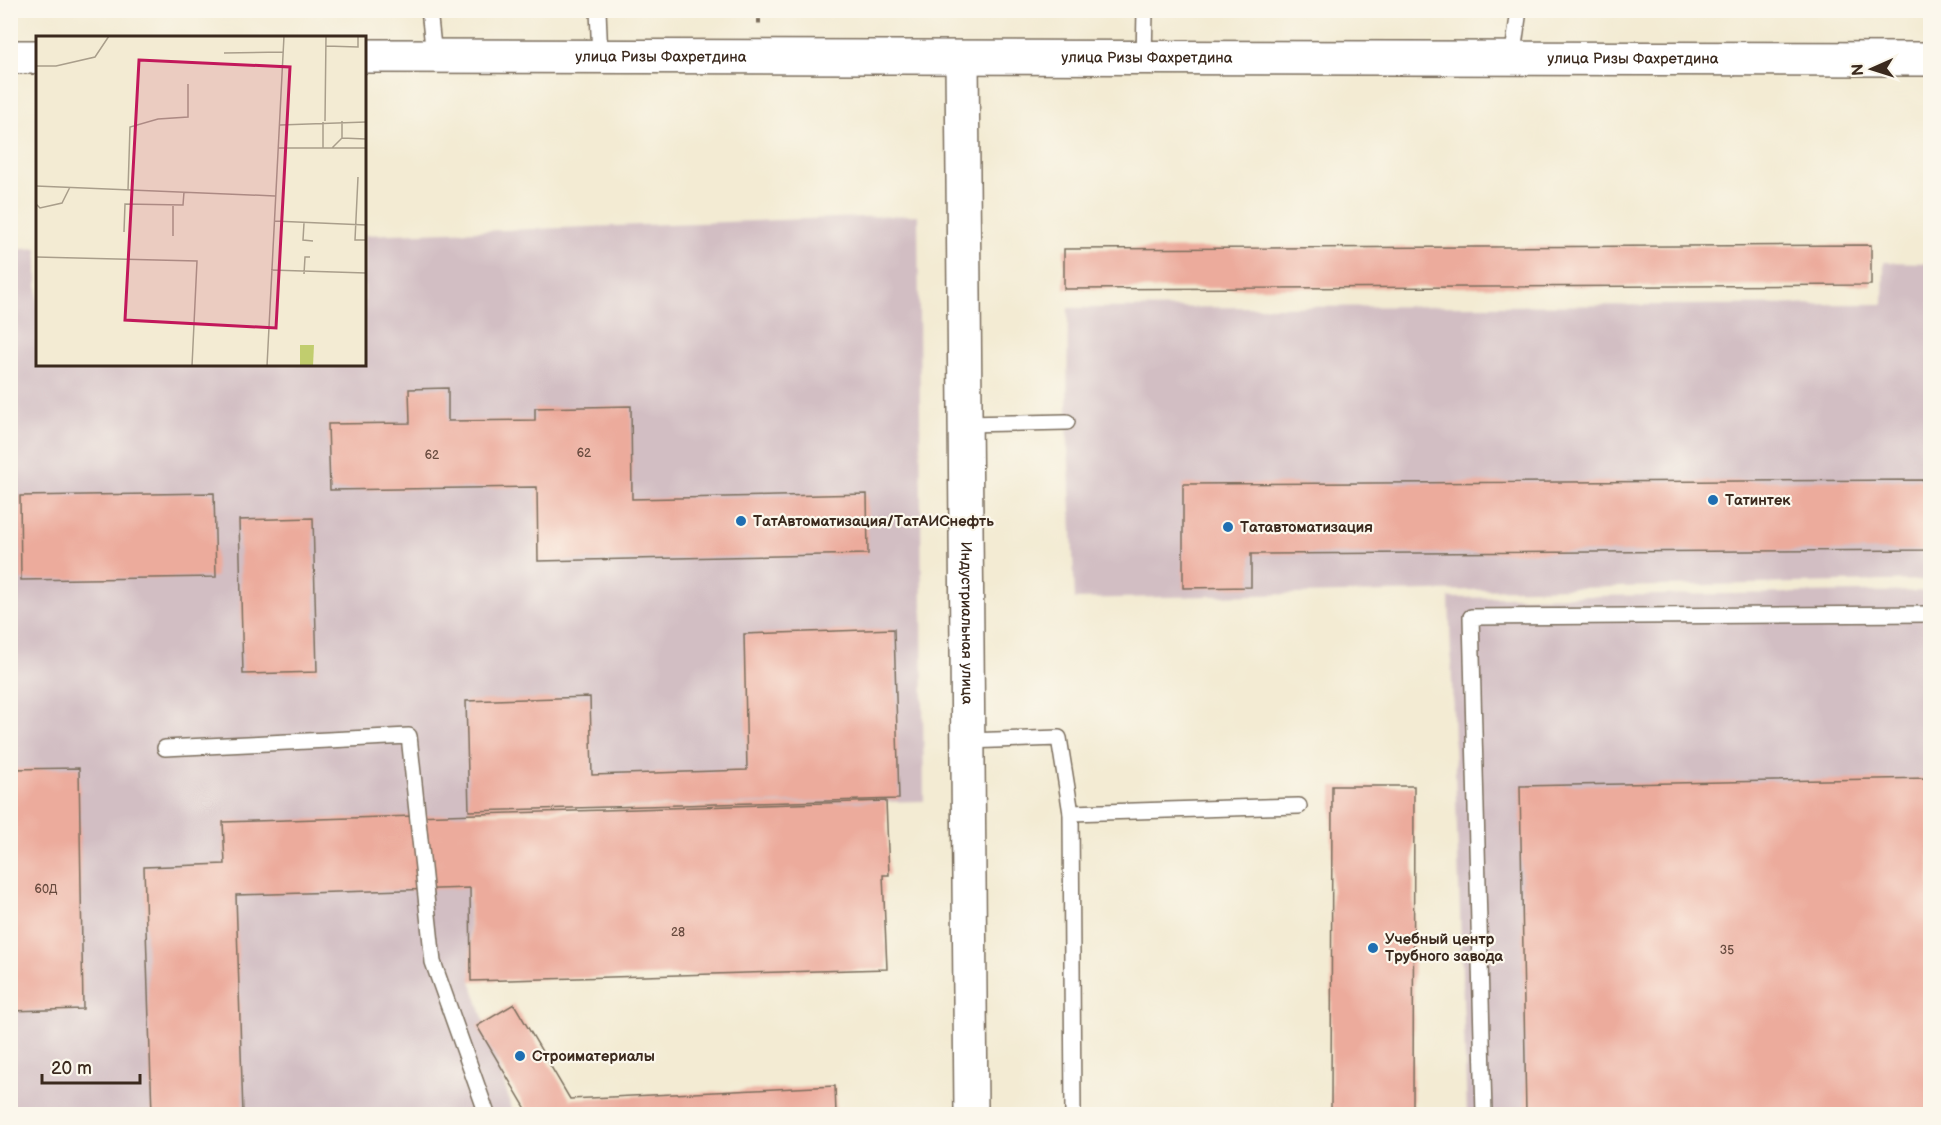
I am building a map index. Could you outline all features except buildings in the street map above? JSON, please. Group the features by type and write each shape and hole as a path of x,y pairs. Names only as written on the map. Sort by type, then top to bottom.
{"main road":[{"name":"улица Ризы Фахретдина","path":"366,56 1144,60 1930,59"},
{"path":"10,57 36,57"},
{"name":"Индустриальная улица","path":"962,59 971,1114"}],"lane":[{"path":"429,10 434,56"},
{"path":"598,10 600,58"},
{"path":"1144,60 1145,10"},
{"path":"1512,60 1519,10"},
{"path":"965,424 1067,422"},
{"path":"1484,1114 1471,616 1930,614"},
{"path":"165,748 409,735 433,962 487,1114"},
{"path":"967,741 1059,738 1071,813 1073,1114"},
{"path":"1071,813 1299,806"}],"shaded area":[{"path":"918,215 924,801 467,811 471,981 514,1114 11,1114 10,250 36,248 36,366 366,366 366,235"},
{"path":"1884,262 1930,263 1930,580 1075,599 1067,422 1068,308 1883,304"},
{"path":"1930,591 1930,1114 1467,1114 1449,598"}],"place":[{"name":"Татинтек","path":"1713,500"},
{"name":"ТатАвтоматизация/ТатАИСнефть","path":"741,521"},
{"name":"Татавтоматизация","path":"1228,527"},
{"name":"Учебный центр Трубного завода","path":"1373,948"},
{"name":"Строиматериалы","path":"520,1056"}]}
